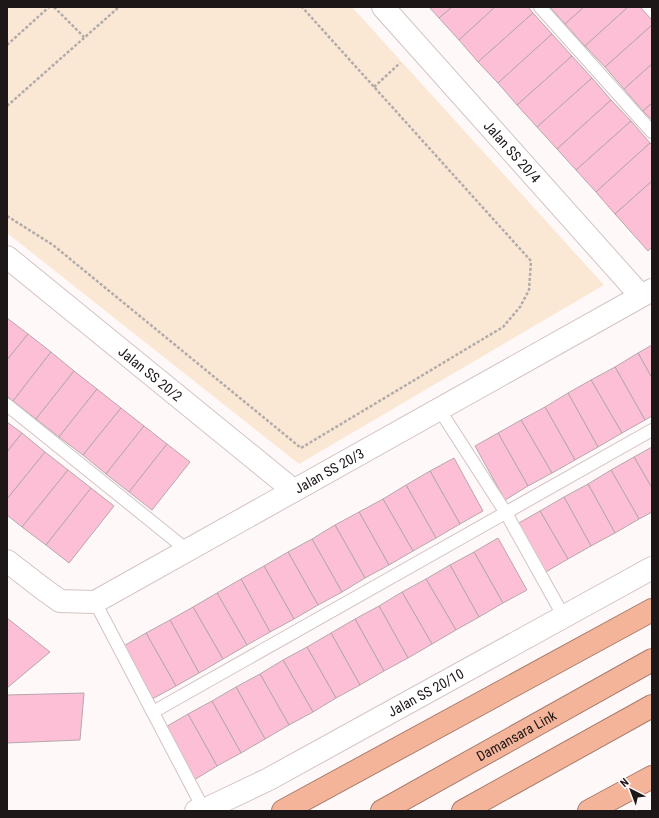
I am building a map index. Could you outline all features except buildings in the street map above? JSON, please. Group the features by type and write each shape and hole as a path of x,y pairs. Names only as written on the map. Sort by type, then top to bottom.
{"highway":[{"path":"283,811 652,610"},
{"name":"Damansara Link","path":"382,811 652,660"},
{"path":"463,811 652,706"},
{"path":"589,811 652,777"}],"street":[{"name":"Jalan SS 20/4","path":"383,7 646,293"},
{"name":"Jalan SS 20/2","path":"7,257 293,490"},
{"name":"Jalan SS 20/3","path":"94,602 646,293"},
{"path":"7,561 60,601 94,602"},
{"name":"Jalan SS 20/10","path":"200,810 269,779 652,568"}],"lane":[{"path":"540,7 652,132"},
{"path":"7,405 187,550"},
{"path":"439,409 506,513 564,617"},
{"path":"153,712 652,430"},
{"path":"94,602 153,712 200,810"}],"path":[{"path":"7,44 49,7"},
{"path":"54,7 84,37"},
{"path":"7,106 118,7"},
{"path":"7,216 53,245 301,448 503,327 520,308 529,290 531,261 302,7"},
{"path":"374,87 418,46"}],"shaded area":[{"path":"7,7 352,7 604,285 299,464 7,233"}]}
